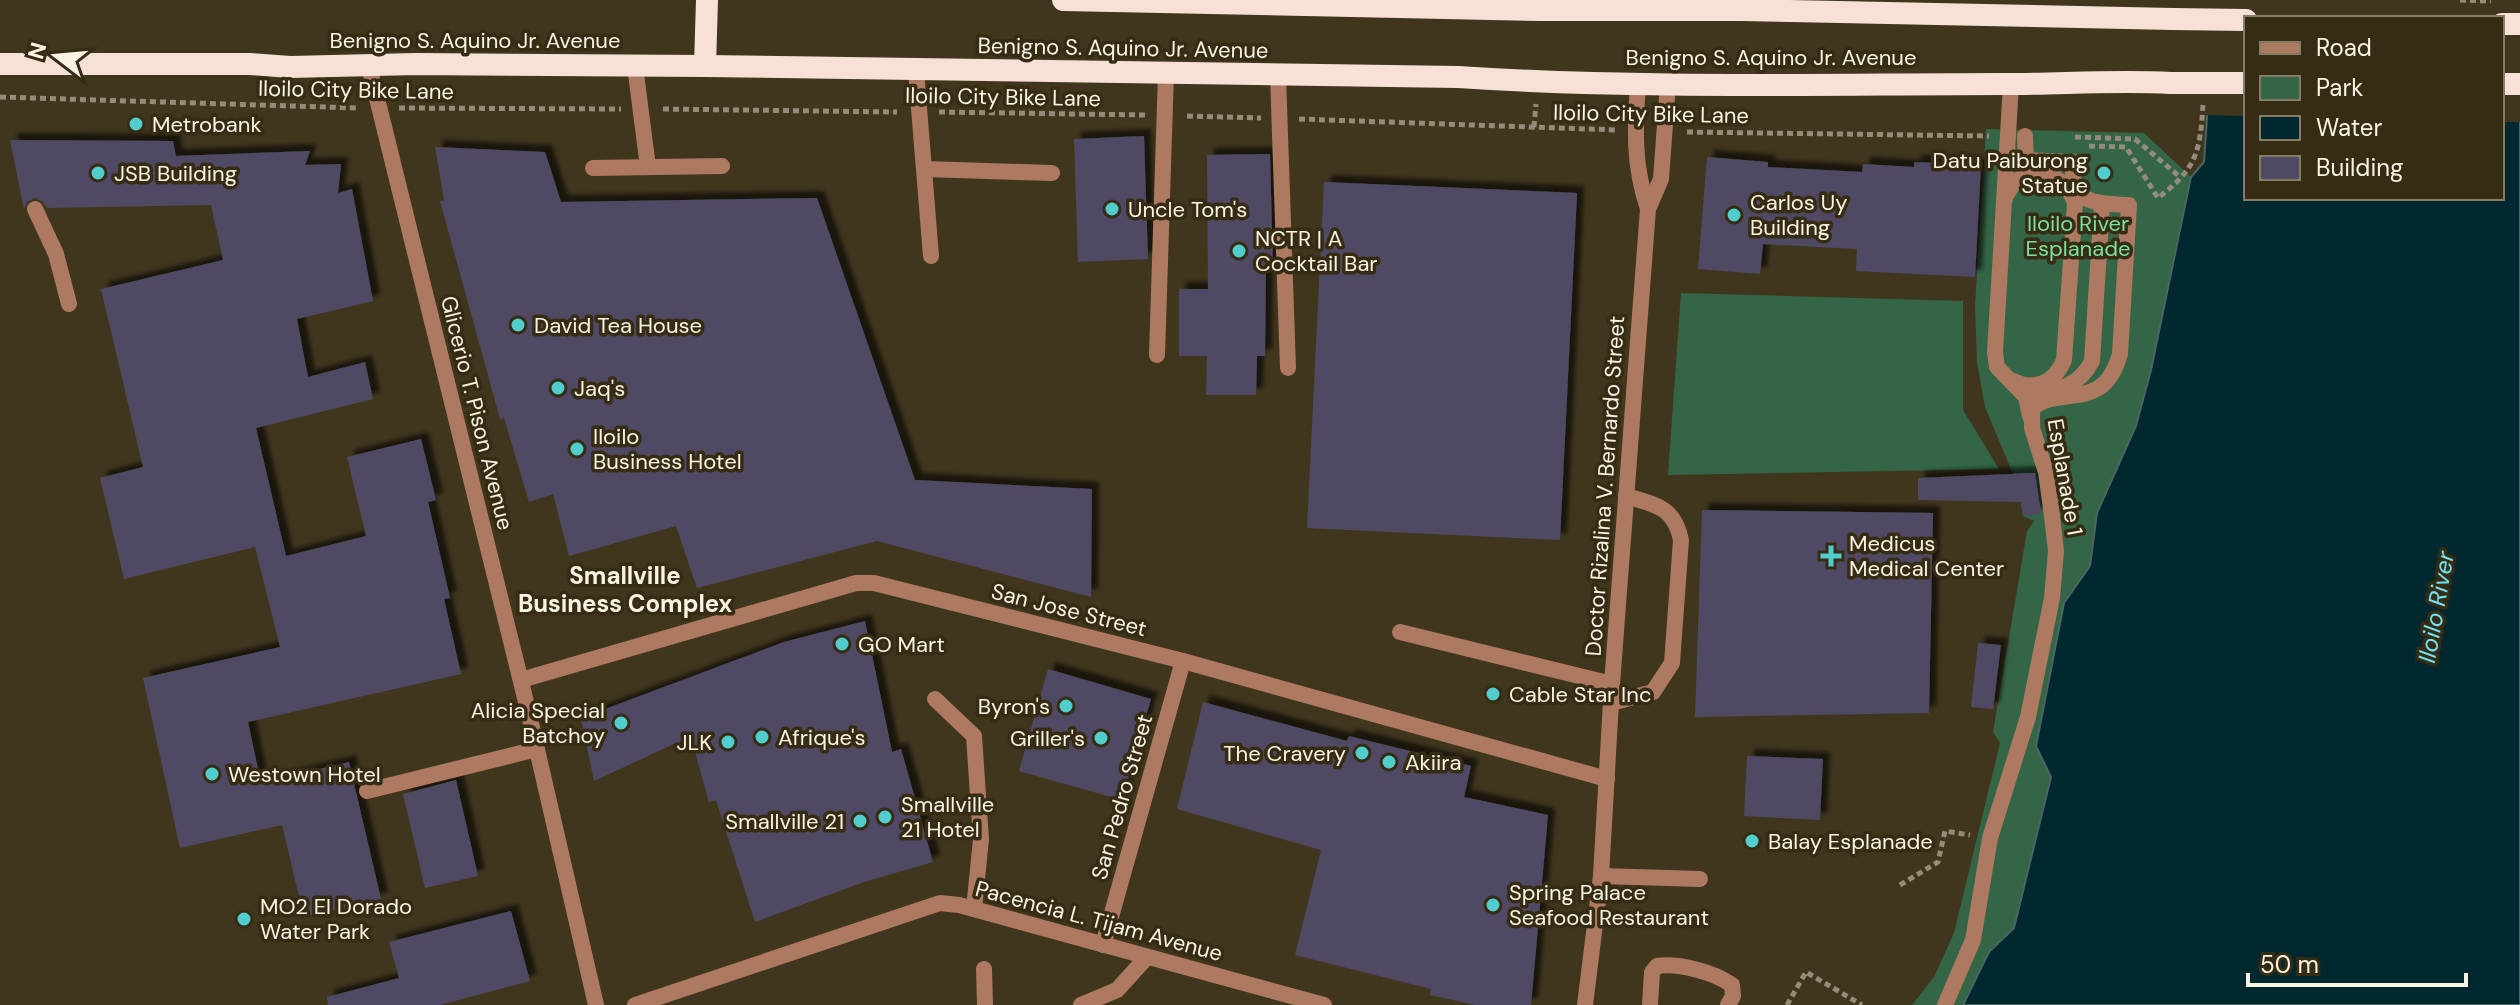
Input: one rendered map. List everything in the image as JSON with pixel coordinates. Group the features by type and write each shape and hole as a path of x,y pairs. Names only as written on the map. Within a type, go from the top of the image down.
{"highway":[{"path":"705,66 707,0"},
{"name":"Benigno S. Aquino Jr. Avenue","path":"1063,0 2244,20"},
{"name":"Benigno S. Aquino Jr. Avenue","path":"0,64 705,66 1458,77 1668,84 2244,83"}],"street":[{"name":"Glicerio T. Pison Avenue","path":"369,66 521,680 596,1005"},
{"path":"635,66 648,167"},
{"path":"916,71 931,256"},
{"path":"1157,355 1166,73"},
{"path":"1278,76 1288,368"},
{"name":"Doctor Rizalina V. Bernardo Street","path":"1638,83 1635,131 1639,181 1648,209"},
{"name":"Doctor Rizalina V. Bernardo Street","path":"1585,1005 1601,876 1612,684 1648,209 1661,179 1668,84"},
{"path":"2011,84 1995,352 1997,367 2026,397 2030,416"},
{"name":"Esplanade 1","path":"1945,1005 1973,940 1990,838 2038,676 2054,576 2056,551 2051,504 2046,472 2030,416 2032,408 2051,398 2077,397 2096,389 2112,373 2120,354 2129,205 2091,203 2080,194 2072,178 2073,162 2026,160 2025,136"},
{"path":"593,168 722,166"},
{"path":"924,169 1052,173"},
{"path":"2002,213 2005,196 2013,184 2036,173 2054,176 2064,183 2075,203 2064,360 2052,379 2042,384 2023,386 2005,376"},
{"path":"2020,389 2040,392 2066,387 2083,376 2092,361 2102,204"},
{"path":"35,209 56,254 69,304"},
{"path":"1611,703 1653,692 1672,663 1674,647 1681,540 1678,525 1670,513 1660,507 1626,496"},
{"name":"San Jose Street","path":"521,680 856,583 874,583 1183,661 1607,779"},
{"path":"1400,632 1612,684"},
{"name":"San Pedro Street","path":"1103,945 1183,661"},
{"path":"935,699 974,736 981,839 974,909"},
{"path":"367,791 537,749"},
{"path":"1601,876 1700,879"},
{"name":"Pacencia L. Tijam Avenue","path":"635,1005 940,903 974,909 1324,1005"},
{"path":"1081,1005 1117,990 1147,957"},
{"path":"1650,1005 1652,972 1657,966 1667,964 1722,978 1732,985 1733,996 1728,1005"},
{"path":"984,969 985,1005"}],"path":[{"name":"Iloilo City Bike Lane","path":"0,97 379,108 1165,115 1635,131"},
{"name":"Iloilo City Bike Lane","path":"1664,132 2006,136"},
{"path":"2072,137 2135,139 2180,177"},
{"path":"2083,146 2126,147 2158,198 2190,167 2200,147"},
{"path":"1900,885 1938,862 1945,831 1990,838"},
{"path":"1787,1005 1806,972 1862,1005"}],"green space":[{"name":"Iloilo River Esplanade","path":"1986,129 2144,133 2191,177 2186,199 2201,233 2009,1005 1912,1005 1934,977 1954,933 2000,743 1993,732 2027,531 2034,521 2023,516 2018,486 1985,407 1977,363 1975,306"},
{"path":"1681,293 1963,301 1963,410 1999,469 1668,475"}],"water":[{"name":"Iloilo River","path":"2215,0 2520,0 2520,1005 1963,1005 1989,952 2014,928 2051,777 2036,746 2064,603 2090,566 2097,513 2136,426 2151,370 2191,177 2204,162"}],"pier":[{"path":"2211,0 2520,0 2520,122 2504,122 2504,16 2244,16 2244,116 2203,115"}],"building":[{"path":"1144,136 1148,259 1078,262 1074,139"},
{"path":"10,140 173,141 176,156 310,151 305,165 341,164 338,193 352,189 373,301 297,319 308,377 365,362 373,399 256,428 286,556 366,536 347,457 421,439 436,500 428,502 450,598 444,599 461,674 248,722 261,783 349,762 381,899 304,917 282,825 180,848 143,678 280,647 255,547 124,579 100,478 143,467 101,289 223,260 211,205 47,208 35,198 27,202 24,209"},
{"path":"435,147 545,152 561,202 817,198 915,480 1092,489 1091,597 877,541 697,588 676,526 569,556 553,494 529,502 504,418 500,419 440,201 444,200"},
{"path":"1270,154 1273,266 1266,266 1265,356 1257,356 1256,395 1206,395 1207,356 1179,356 1179,289 1208,289 1207,155"},
{"path":"1707,157 1768,162 1768,167 1862,172 1863,164 1914,167 1914,162 1981,165 1975,277 1856,271 1857,249 1763,244 1760,274 1698,269"},
{"path":"1324,182 1577,193 1560,540 1307,528"},
{"path":"2035,473 2041,514 2023,516 2021,502 1918,500 1918,478"},
{"path":"1702,510 1933,513 1929,713 1695,717"},
{"path":"865,621 892,752 901,749 933,862 864,882 755,922 716,800 709,802 695,752 674,744 594,781 581,718 784,642"},
{"path":"1978,643 2001,645 1993,709 1971,707"},
{"path":"1048,669 1151,699 1122,800 1019,771"},
{"path":"1203,702 1347,741 1349,736 1471,766 1464,797 1548,815 1531,1005 1475,1005 1430,995 1431,989 1295,955 1321,850 1177,809"},
{"path":"1747,756 1823,759 1820,820 1744,816"},
{"path":"456,780 478,876 425,888 403,794"},
{"path":"511,911 530,981 440,1005 328,1005 327,997 399,978 389,942"}],"place":[{"name":"Metrobank","path":"136,124"},
{"name":"JSB Building","path":"98,173"},
{"name":"Datu Paiburong Statue","path":"2104,173"},
{"name":"Uncle Tom's","path":"1112,209"},
{"name":"Carlos Uy Building","path":"1734,215"},
{"name":"NCTR | A Cocktail Bar","path":"1239,251"},
{"name":"David Tea House","path":"518,325"},
{"name":"Jaq's","path":"558,388"},
{"name":"Iloilo Business Hotel","path":"577,449"},
{"name":"Medicus Medical Center","path":"1831,556"},
{"name":"GO Mart","path":"842,644"},
{"name":"Cable Star Inc","path":"1493,694"},
{"name":"Byron's","path":"1066,706"},
{"name":"Alicia Special Batchoy","path":"621,723"},
{"name":"Afrique's","path":"762,737"},
{"name":"Griller's","path":"1101,738"},
{"name":"JLK","path":"728,742"},
{"name":"The Cravery","path":"1362,753"},
{"name":"Akiira","path":"1389,762"},
{"name":"Westown Hotel","path":"212,774"},
{"name":"Smallville 21 Hotel","path":"885,817"},
{"name":"Smallville 21","path":"860,821"},
{"name":"Balay Esplanade","path":"1752,841"},
{"name":"Spring Palace Seafood Restaurant","path":"1493,905"},
{"name":"MO2 El Dorado Water Park","path":"244,919"}],"district":[{"name":"Smallville Business Complex","path":"625,589"}]}
